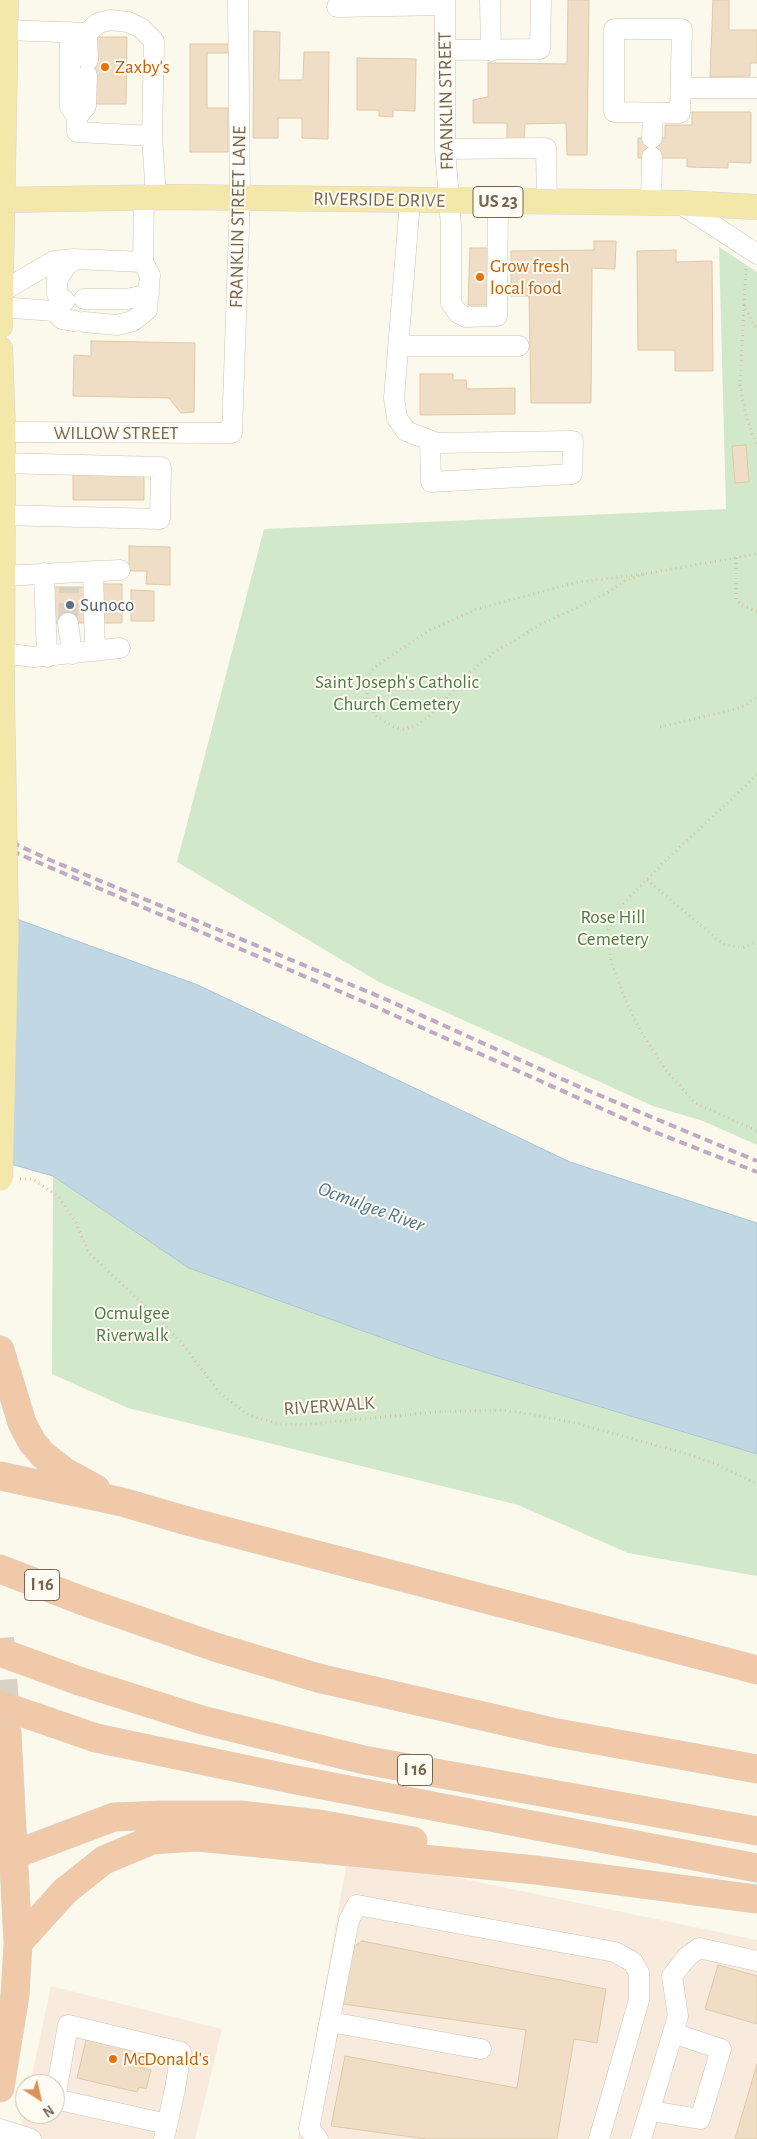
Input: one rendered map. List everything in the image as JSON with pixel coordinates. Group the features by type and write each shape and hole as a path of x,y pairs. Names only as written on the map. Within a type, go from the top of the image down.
{"highway":[{"path":"0,1350 22,1424 32,1442 43,1455 65,1472 122,1502"},
{"path":"0,1476 122,1502 387,1574 757,1670"},
{"name":"I 16","path":"0,1569 83,1602 215,1647 318,1678 552,1732 757,1769"},
{"name":"I 16","path":"0,1652 80,1681 202,1720 364,1760 757,1831"},
{"name":"I 16","path":"0,1705 96,1738 291,1779 757,1868"},
{"path":"0,2088 15,1995 18,1943 7,1858 7,1732"},
{"path":"7,1858 114,1817 240,1815 319,1824 430,1844 536,1870"},
{"path":"18,1943 65,1892 104,1860 152,1840 197,1837 536,1870 757,1899"}],"main road":[{"path":"0,326 2,66 6,0"},
{"name":"RIVERSIDE DRIVE","path":"2,200 150,197 679,203 757,207"},
{"path":"0,349 2,576 0,613 3,653 8,1179"}],"street":[{"name":"FRANKLIN STREET LANE","path":"232,434 240,198 238,0"},
{"path":"490,0 491,51"},
{"path":"445,50 540,49 541,0"},
{"path":"337,6 445,3"},
{"name":"FRANKLIN STREET","path":"445,3 445,149 450,226 451,302 458,313 466,317 496,316 498,202"},
{"path":"5,30 79,33 98,23 111,20 128,22 141,28 154,41 150,197 143,262 150,276 147,310 133,321 117,325 79,322 62,319 69,303"},
{"path":"614,29 682,29 681,88 680,113 614,112 614,29"},
{"path":"77,117 86,106 88,67 79,33"},
{"path":"79,33 70,107 77,117 77,132 152,136"},
{"path":"681,88 757,88"},
{"path":"651,203 653,113"},
{"path":"445,149 546,148 547,202"},
{"path":"410,201 394,398 397,418 406,431 430,441 437,444 573,441 572,474 431,482 430,441"},
{"path":"679,203 752,251"},
{"path":"1,286 54,261 75,259 143,262"},
{"path":"69,303 58,294 57,280 66,266 75,259"},
{"path":"1,286 69,303 127,299 149,294"},
{"path":"398,346 519,346"},
{"name":"WILLOW STREET","path":"1,432 232,434"},
{"path":"1,463 161,467 160,519 1,515"},
{"path":"2,576 44,574 68,580 93,571 120,570"},
{"path":"93,571 95,651"},
{"path":"44,574 47,656"},
{"path":"68,623 72,654"},
{"path":"3,653 34,657 120,648"},
{"path":"318,2139 309,2130 349,1920 357,1905 615,1952 633,1962 639,1973 639,2000 599,2139"},
{"path":"641,2139 651,2111 678,2016 672,1976 687,1957 699,1948 757,1962"},
{"path":"330,2022 481,2049"},
{"path":"68,2025 182,2052 166,2131 55,2099 68,2025"},
{"path":"651,2111 700,2119 721,2049 673,2033"},
{"path":"0,2129 31,2139"}],"path":[{"path":"752,251 744,305 740,384 746,416 757,446"},
{"path":"744,305 757,330"},
{"path":"644,574 625,581 607,593 542,624 492,653 467,675 431,715 416,726 402,729 394,727 376,716 370,705 367,696 370,673 394,652 430,630 477,609 578,582 644,574 757,554"},
{"path":"736,558 736,599 741,605 757,611"},
{"path":"660,727 740,708 757,697"},
{"path":"757,775 624,904 608,931 611,962 624,997 640,1030 665,1069 695,1104 757,1131"},
{"path":"647,880 723,944 742,948 757,942"},
{"name":"RIVERWALK","path":"8,1179 33,1179 59,1197 75,1221 89,1253 166,1327 220,1394 248,1415 279,1424 300,1425 435,1412 502,1410 575,1423 688,1454 716,1464 757,1484"}],"shaded area":[{"path":"348,1855 757,1940 757,2139 298,2139"},
{"path":"51,1986 222,2029 195,2139 19,2139 22,2124 65,2124 65,2074 32,2074"}],"green space":[{"path":"719,247 757,272 757,1145 703,1121 653,1106 379,982 177,862 264,529 726,509"},
{"name":"Ocmulgee Riverwalk","path":"53,1176 189,1268 438,1358 757,1454 757,1576 628,1553 518,1505 128,1408 52,1374"}],"water":[{"name":"Ocmulgee River","path":"0,913 198,985 570,1162 757,1223 757,1454 438,1358 189,1268 53,1176 0,1161"}],"building":[{"path":"568,0 589,0 587,155 567,155 566,123 525,124 524,141 507,141 507,123 473,123 473,100 488,97 488,63 567,64"},
{"path":"713,0 729,0 729,30 757,30 757,63 750,63 750,76 710,77"},
{"path":"254,31 280,32 279,80 303,80 304,52 329,52 328,139 302,138 302,118 278,118 278,138 253,138"},
{"name":"Zaxby's","path":"97,37 127,37 126,104 96,104 83,60"},
{"path":"190,44 228,44 228,53 207,53 207,108 228,108 228,152 190,152"},
{"path":"357,58 416,59 415,111 393,110 393,117 379,116 379,110 357,110"},
{"path":"692,112 751,112 751,163 728,162 728,168 687,167 687,158 638,158 638,138 665,138 665,125 692,125"},
{"path":"594,241 616,241 615,269 592,268 591,403 531,403 529,296 511,296 511,251 594,250"},
{"name":"Grow fresh local food","path":"470,248 491,248 490,305 468,305"},
{"path":"676,250 676,262 712,261 713,371 675,371 675,350 638,350 637,251"},
{"path":"91,341 195,343 194,412 181,413 169,398 73,396 74,355 91,356"},
{"path":"420,374 453,374 453,380 466,380 467,389 515,388 515,414 420,415"},
{"path":"746,445 749,482 735,483 732,446"},
{"path":"73,474 144,474 144,500 73,500"},
{"path":"129,546 170,547 170,585 146,584 147,571 129,571"},
{"path":"99,584 122,584 122,623 99,623"},
{"name":"Sunoco","path":"52,587 87,587 87,623 52,623"},
{"path":"131,590 154,591 154,621 131,621"},
{"path":"362,1941 606,1989 597,2043 574,2039 557,2139 427,2139 331,2126 345,2056 517,2088 526,2030 343,2004 353,1947"},
{"path":"718,1965 757,1976 757,2024 705,2009"},
{"name":"McDonald's","path":"87,2036 146,2051 142,2068 151,2070 146,2089 139,2087 137,2092 77,2078"},
{"path":"757,2064 757,2139 735,2139"}],"tunnel":[{"path":"68,623 69,587"},
{"path":"0,1638 7,1730"}],"railway":[{"path":"0,837 50,860 383,998 582,1088 757,1161"},
{"path":"0,846 376,1007 647,1129 757,1172"}],"place":[{"name":"Zaxby's","path":"105,67"},
{"name":"Grow fresh local food","path":"480,277"},
{"name":"Sunoco","path":"70,605"},
{"name":"McDonald's","path":"113,2059"}],"park label":[{"name":"Saint Joseph's Catholic Church Cemetery","path":"397,693"},
{"name":"Rose Hill Cemetery","path":"613,928"}]}
